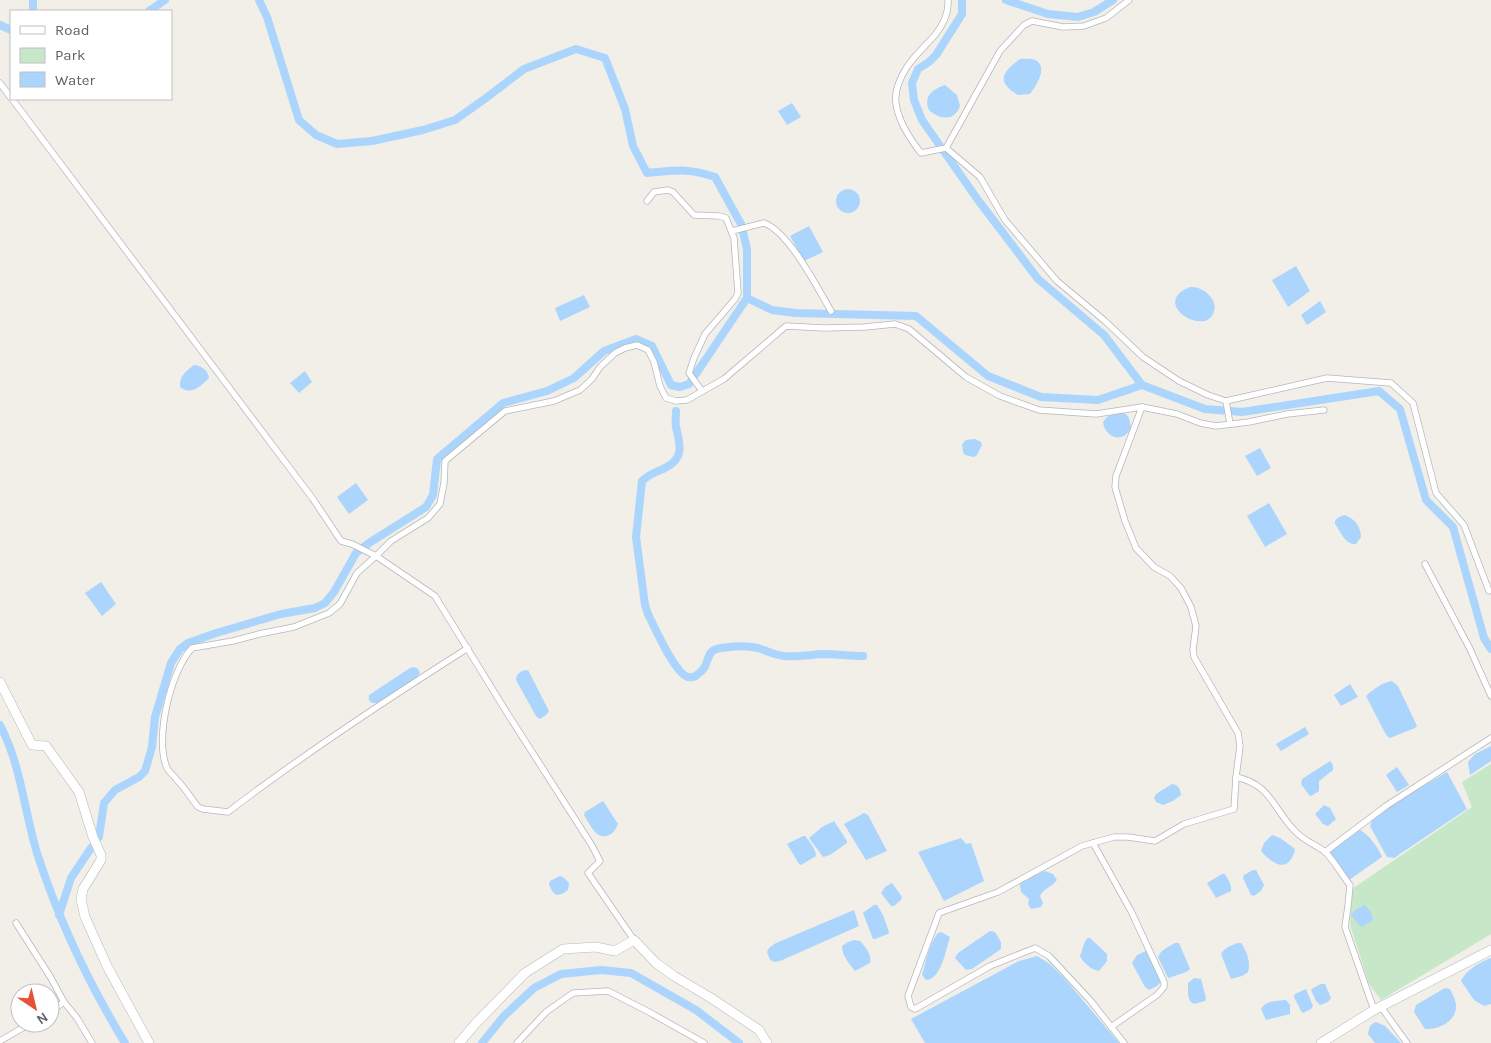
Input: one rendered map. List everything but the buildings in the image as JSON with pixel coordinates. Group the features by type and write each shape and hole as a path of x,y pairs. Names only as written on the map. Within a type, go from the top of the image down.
{"street":[{"path":"948,0 949,6 939,30 908,65 898,86 895,101 910,139 921,154 946,148 1000,51 1024,25 1032,22 1063,27 1084,26 1106,18 1129,0"},
{"path":"0,84 10,98"},
{"path":"12,100 313,499 341,541 374,554 435,596 591,844 600,861 588,874 634,940 656,964 759,1030 767,1043"},
{"path":"946,148 980,177 1005,220 1057,280 1105,321 1143,358 1179,381 1208,395 1226,401 1327,378 1391,383 1412,403 1436,493 1464,525 1489,591"},
{"path":"647,201 654,192 668,190 673,192 694,215 726,218 732,231 736,254 738,293 705,334 696,353 690,373 702,392"},
{"path":"732,231 764,223 774,227 805,267 832,311"},
{"path":"468,648 385,701 272,778 228,812 203,810 198,807 168,769 164,756 163,725 166,706 181,662 192,648 294,627 329,613 340,604 356,574 374,554 428,518 440,504 444,483 445,461 505,411 554,401 580,390 592,380 600,367 615,353 625,348 637,345 648,350 666,398 676,401 687,400 724,379 786,326 824,328 894,324 909,329 966,377 1000,396 1039,410 1096,414 1142,407 1177,414 1200,423 1216,426 1324,410"},
{"path":"1226,401 1230,424"},
{"path":"1124,1043 1050,956 1035,948 990,966 915,1009 911,1007 908,996 939,913 998,892 1082,846 1114,837 1154,841 1184,824 1234,809 1240,746 1238,733 1194,657 1196,626 1191,607 1181,588 1170,576 1154,567 1136,548 1125,521 1115,487 1116,476 1142,407"},
{"path":"1425,564 1473,656 1491,696"},
{"path":"0,682 32,745 46,746 79,792 101,856 101,860 82,889 81,898 85,917 107,966 149,1043"},
{"path":"1325,852 1386,806 1491,738"},
{"path":"1236,777 1261,788 1294,830 1308,843 1325,852 1350,886 1344,927 1377,1009 1407,1043"},
{"path":"1092,843 1131,911 1164,982 1164,987 1157,995 1111,1027"},
{"path":"16,923 64,1002 77,1018 92,1043"},
{"path":"460,1043 477,1022 524,973 563,949 596,946 615,951 634,940"},
{"path":"1322,1043 1377,1009 1491,950"},
{"path":"517,1043 546,1012 573,993 608,991 704,1043"},
{"path":"60,1005 64,1002"},
{"path":"0,1041 14,1033"}],"green space":[{"path":"1491,764 1491,934 1381,1000 1369,984 1350,925 1352,889 1472,807 1462,782"}],"water":[{"path":"1020,59 1035,60 1040,64 1040,78 1030,94 1018,95 1004,81 1006,72"},
{"path":"945,85 957,95 960,106 953,116 946,118 938,116 929,110 927,105 930,94"},
{"path":"792,103 801,117 787,125 778,111"},
{"path":"848,189 857,192 860,201 857,210 848,213 839,210 836,201 839,192"},
{"path":"809,226 823,252 804,261 790,236"},
{"path":"1296,266 1310,291 1288,307 1272,280"},
{"path":"1190,287 1205,291 1212,299 1215,309 1208,320 1191,319 1183,315 1177,308 1175,301 1179,294"},
{"path":"584,295 590,307 560,321 555,308"},
{"path":"1320,301 1326,312 1307,325 1301,315"},
{"path":"194,365 204,369 209,378 196,389 184,390 180,387 182,377"},
{"path":"305,371 312,382 299,393 290,383"},
{"path":"1116,412 1124,413 1130,421 1131,428 1124,436 1115,437 1104,428 1103,422 1107,417"},
{"path":"975,439 981,442 982,445 977,455 974,457 965,455 962,444 966,440"},
{"path":"1260,448 1271,468 1257,476 1245,456"},
{"path":"356,483 368,500 349,514 337,497"},
{"path":"1269,503 1287,534 1265,547 1247,516"},
{"path":"1345,515 1359,527 1361,537 1356,544 1346,540 1335,524 1337,519"},
{"path":"101,582 116,604 102,616 85,593"},
{"path":"414,667 420,673 416,678 378,703 369,701 369,695"},
{"path":"528,670 549,711 540,719 536,716 516,680 520,672"},
{"path":"1392,681 1398,686 1417,726 1390,738 1384,731 1366,696 1371,691"},
{"path":"1350,684 1358,697 1341,706 1334,695"},
{"path":"1305,727 1309,734 1281,751 1276,744"},
{"path":"1491,746 1491,761 1470,775 1468,762 1475,754"},
{"path":"1330,761 1333,765 1333,770 1319,781 1319,791 1311,796 1309,795 1301,784 1302,779"},
{"path":"1397,767 1409,785 1397,792 1386,775"},
{"path":"1447,772 1467,809 1394,858 1387,857 1370,826 1372,820 1396,802"},
{"path":"1172,784 1178,787 1181,795 1163,805 1156,802 1154,798 1156,794"},
{"path":"603,801 618,824 614,832 606,836 602,836 594,831 584,815 585,812"},
{"path":"1324,805 1330,808 1336,819 1328,826 1323,824 1315,814"},
{"path":"864,813 868,815 887,851 866,860 844,824"},
{"path":"834,821 847,843 830,855 823,857 809,838 822,827"},
{"path":"1360,830 1373,842 1382,857 1349,880 1330,853"},
{"path":"1272,835 1280,838 1295,849 1289,862 1280,865 1261,851 1264,843"},
{"path":"803,836 812,845 816,856 801,865 787,844"},
{"path":"961,838 966,844 971,843 984,881 944,901 918,852"},
{"path":"1256,870 1264,885 1261,891 1254,896 1251,895 1243,878 1244,875"},
{"path":"1045,871 1053,874 1057,880 1040,896 1043,903 1041,907 1031,909 1028,904 1029,899 1021,892 1020,885 1025,880"},
{"path":"1225,874 1231,891 1216,898 1207,883"},
{"path":"560,876 569,883 568,890 559,895 552,891 549,884 550,881"},
{"path":"892,883 902,897 894,906 891,906 881,893 885,887"},
{"path":"877,905 883,915 889,932 873,939 863,913"},
{"path":"1364,905 1368,908 1373,920 1362,927 1351,915 1355,910"},
{"path":"854,910 859,926 780,961 774,962 770,960 767,952 776,943"},
{"path":"990,931 995,932 1001,942 1001,949 972,969 966,970 955,958 958,953"},
{"path":"941,932 950,937 945,956 936,975 926,980 922,975 928,953 935,937"},
{"path":"1088,938 1107,954 1107,961 1099,971 1088,966 1080,956 1085,941"},
{"path":"854,940 860,941 864,946 870,960 870,963 855,971 842,950 842,946"},
{"path":"1175,943 1179,943 1190,969 1169,978 1158,957 1163,950"},
{"path":"1241,943 1247,953 1249,968 1248,972 1242,976 1231,979 1221,954 1226,948"},
{"path":"1146,951 1161,982 1149,990 1145,987 1132,963 1137,955"},
{"path":"1037,956 1050,964 1065,979 1119,1043 925,1043 911,1019 1019,961"},
{"path":"1491,958 1491,1004 1484,1006 1474,1000 1461,981 1474,967"},
{"path":"1194,978 1201,979 1206,998 1205,1001 1194,1004 1190,1001 1188,995 1188,983"},
{"path":"1321,984 1325,984 1331,998 1328,1002 1320,1005 1311,990"},
{"path":"1445,988 1450,989 1455,1000 1456,1010 1454,1015 1441,1026 1425,1029 1414,1012 1416,1005"},
{"path":"1306,989 1313,1006 1303,1013 1294,997 1295,994"},
{"path":"1286,1000 1290,1005 1290,1014 1266,1020 1261,1009 1263,1006 1272,1001"},
{"path":"1376,1022 1385,1026 1401,1043 1375,1043 1368,1034 1370,1026"}],"waterway":[{"path":"33,0 33,10"},
{"path":"150,10 165,0"},
{"path":"99,837 104,803 115,790 139,777 145,771 152,747 155,717 171,663 180,649 188,643 216,633 281,614 315,608 325,603 334,592 356,553 426,507 433,495 437,459 503,403 547,391 574,378 604,351 636,339 652,346 671,385 680,387 689,384 747,298 747,249 741,224 715,177 681,170 647,173 633,146 625,109 605,58 576,49 524,69 455,120 423,130 372,141 337,144 316,135 299,120 267,17 259,0"},
{"path":"962,0 962,14 936,55 918,69 912,83 914,100 922,120 978,200 1038,279 1104,335 1142,385 1205,409 1242,412 1379,391 1400,409 1426,500 1453,527 1484,638 1491,649"},
{"path":"1006,0 1048,14 1078,17 1094,12 1113,0"},
{"path":"0,25 10,30"},
{"path":"747,298 772,310 795,313 916,316 988,376 1041,397 1098,400 1142,385"},
{"path":"676,411 680,450 676,460 642,481 636,537 645,605 660,638 677,668 688,677 693,677 702,670 715,649 735,646 758,648 784,656 822,654 863,656"},
{"path":"0,725 18,772 37,853 45,877 75,950 99,998 125,1043"},
{"path":"59,915 71,878 91,848"},
{"path":"482,1043 504,1016 534,988 561,974 601,970 631,973 696,1010 739,1043"}]}
